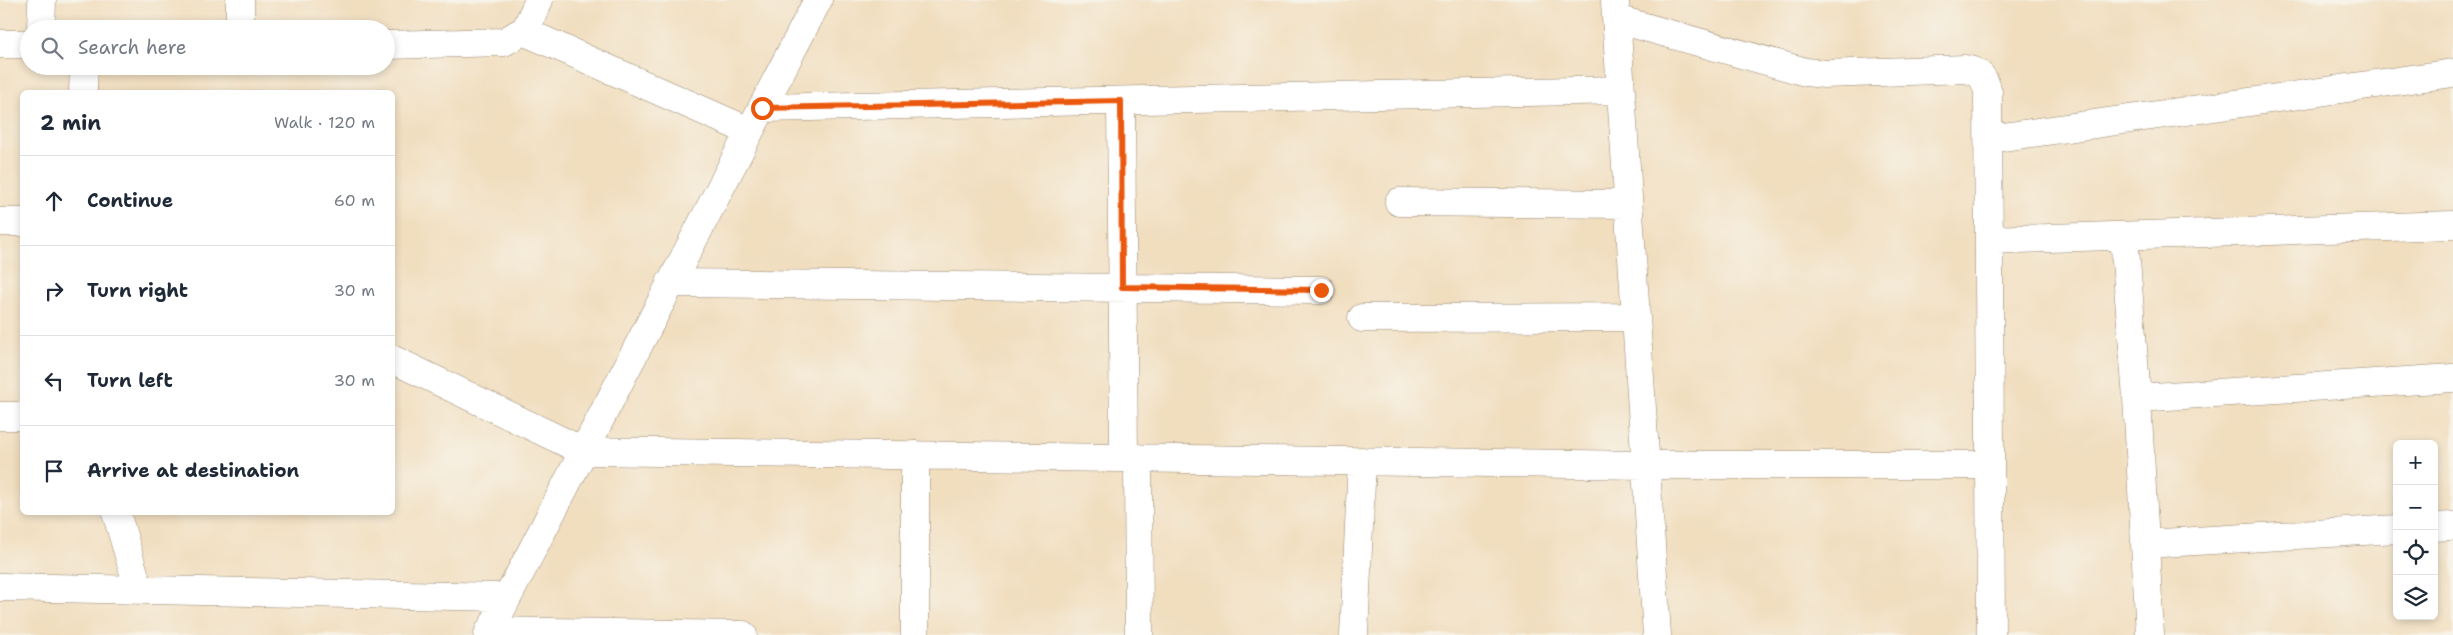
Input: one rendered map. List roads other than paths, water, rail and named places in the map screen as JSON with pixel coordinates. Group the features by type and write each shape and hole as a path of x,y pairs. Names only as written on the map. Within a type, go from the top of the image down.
{"street":[{"path":"41,20 42,0"},
{"path":"240,0 240,20"},
{"path":"395,45 504,42 523,31 532,18 539,0"},
{"path":"743,635 488,633 818,0"},
{"path":"1657,635 1616,10 1806,72 1825,74 1965,69 1978,71 1984,79 1988,92 1989,139 1991,635"},
{"path":"523,31 756,120 1121,101 1621,90"},
{"path":"0,44 20,44"},
{"path":"1989,139 2453,73"},
{"path":"84,75 84,90"},
{"path":"1121,101 1122,287 1139,635"},
{"path":"1399,202 1628,204"},
{"path":"0,222 20,222"},
{"path":"1989,240 2453,225"},
{"path":"2124,236 2137,398 2150,635"},
{"path":"670,284 1321,290"},
{"path":"1362,318 1636,317"},
{"path":"395,360 583,451 1646,465 1990,465"},
{"path":"2137,398 2453,378"},
{"path":"0,416 20,416"},
{"path":"915,455 915,635"},
{"path":"1354,635 1362,461"},
{"path":"117,515 139,590"},
{"path":"2438,527 2453,526"},
{"path":"2145,544 2393,529"},
{"path":"0,587 506,597"}]}
